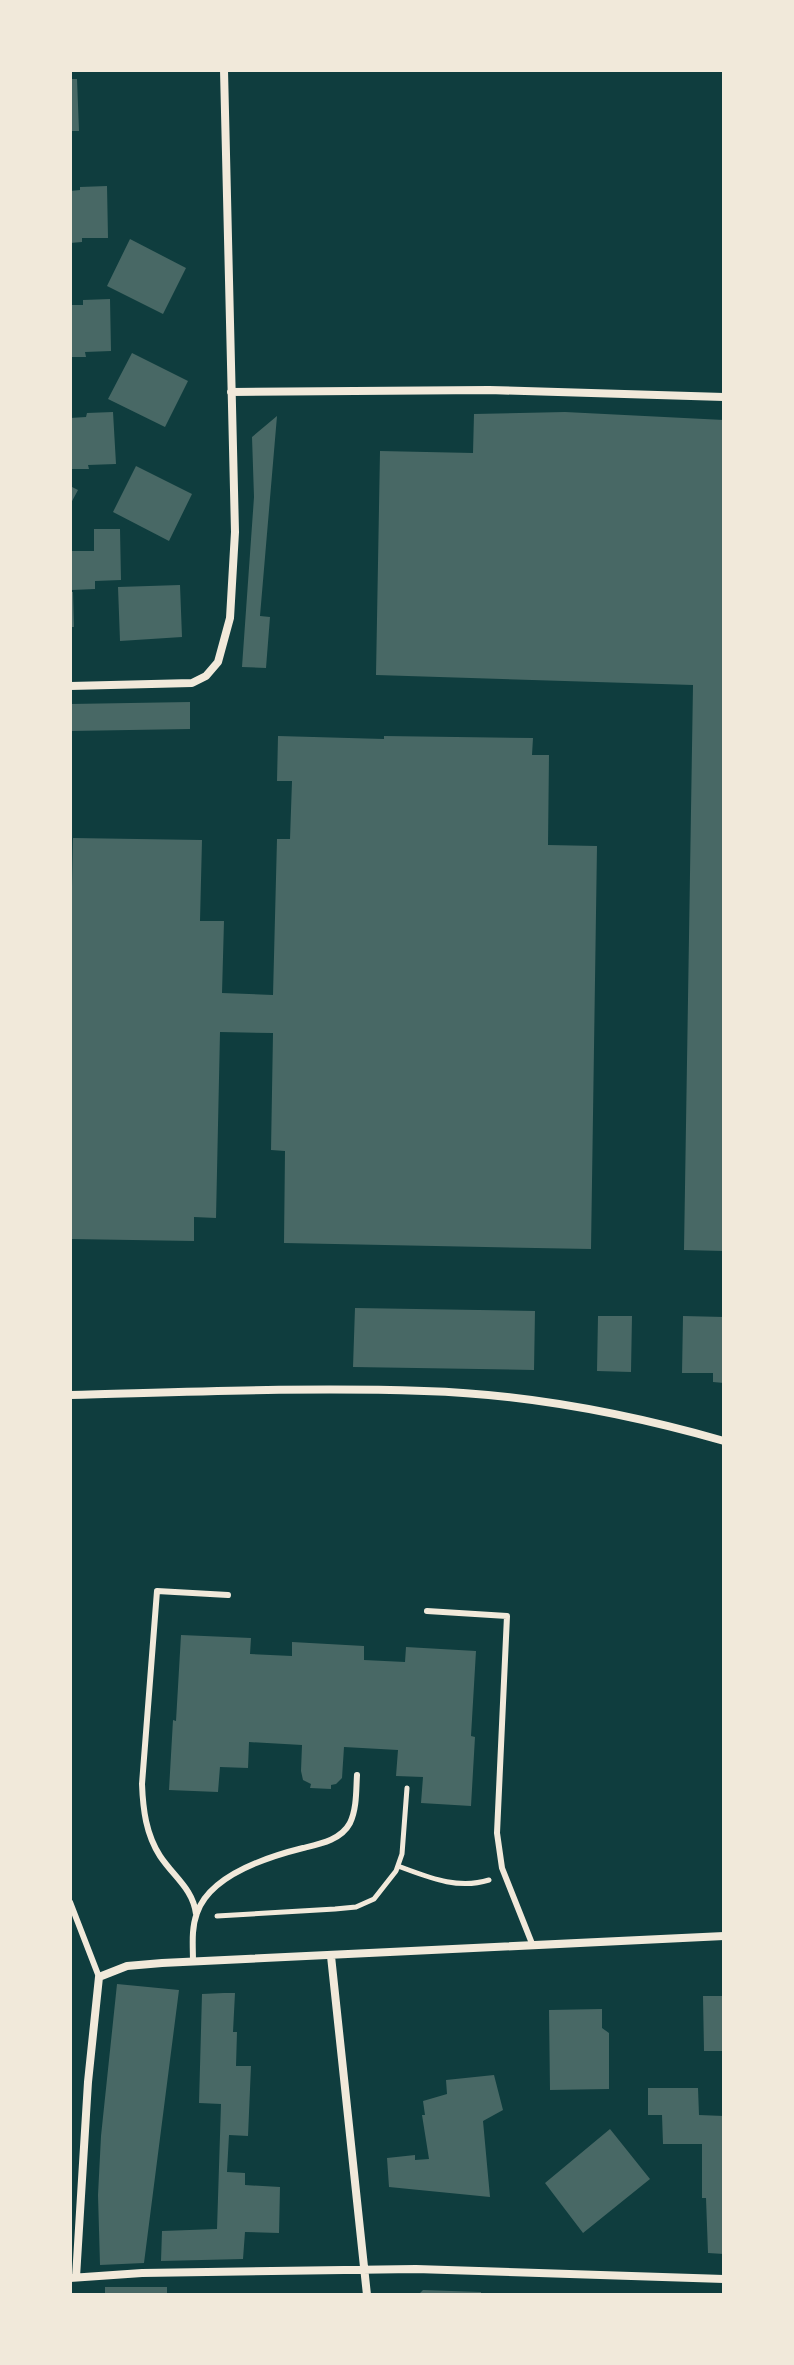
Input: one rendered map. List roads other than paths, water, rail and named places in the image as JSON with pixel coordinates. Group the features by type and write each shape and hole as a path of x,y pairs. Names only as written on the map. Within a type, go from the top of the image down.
{"street":[{"path":"70,686 192,683 206,676 218,662 230,618 235,532 224,70"},
{"path":"231,392 489,390 724,397"},
{"path":"70,1395 426,1391 514,1398 607,1411 724,1441"},
{"path":"724,1936 127,1966 99,1977 73,2277 365,2270 724,2279"},
{"path":"331,1956 367,2295"}],"lane":[{"path":"196,1916 195,1901 190,1892 169,1868 151,1840 143,1805 157,1591 228,1595"},
{"path":"427,1611 507,1616 497,1833 504,1874 533,1946"},
{"path":"193,1962 193,1933 202,1902 236,1873 266,1858 324,1843 341,1834 350,1823 355,1805 357,1775"},
{"path":"70,1902 99,1977"}]}
